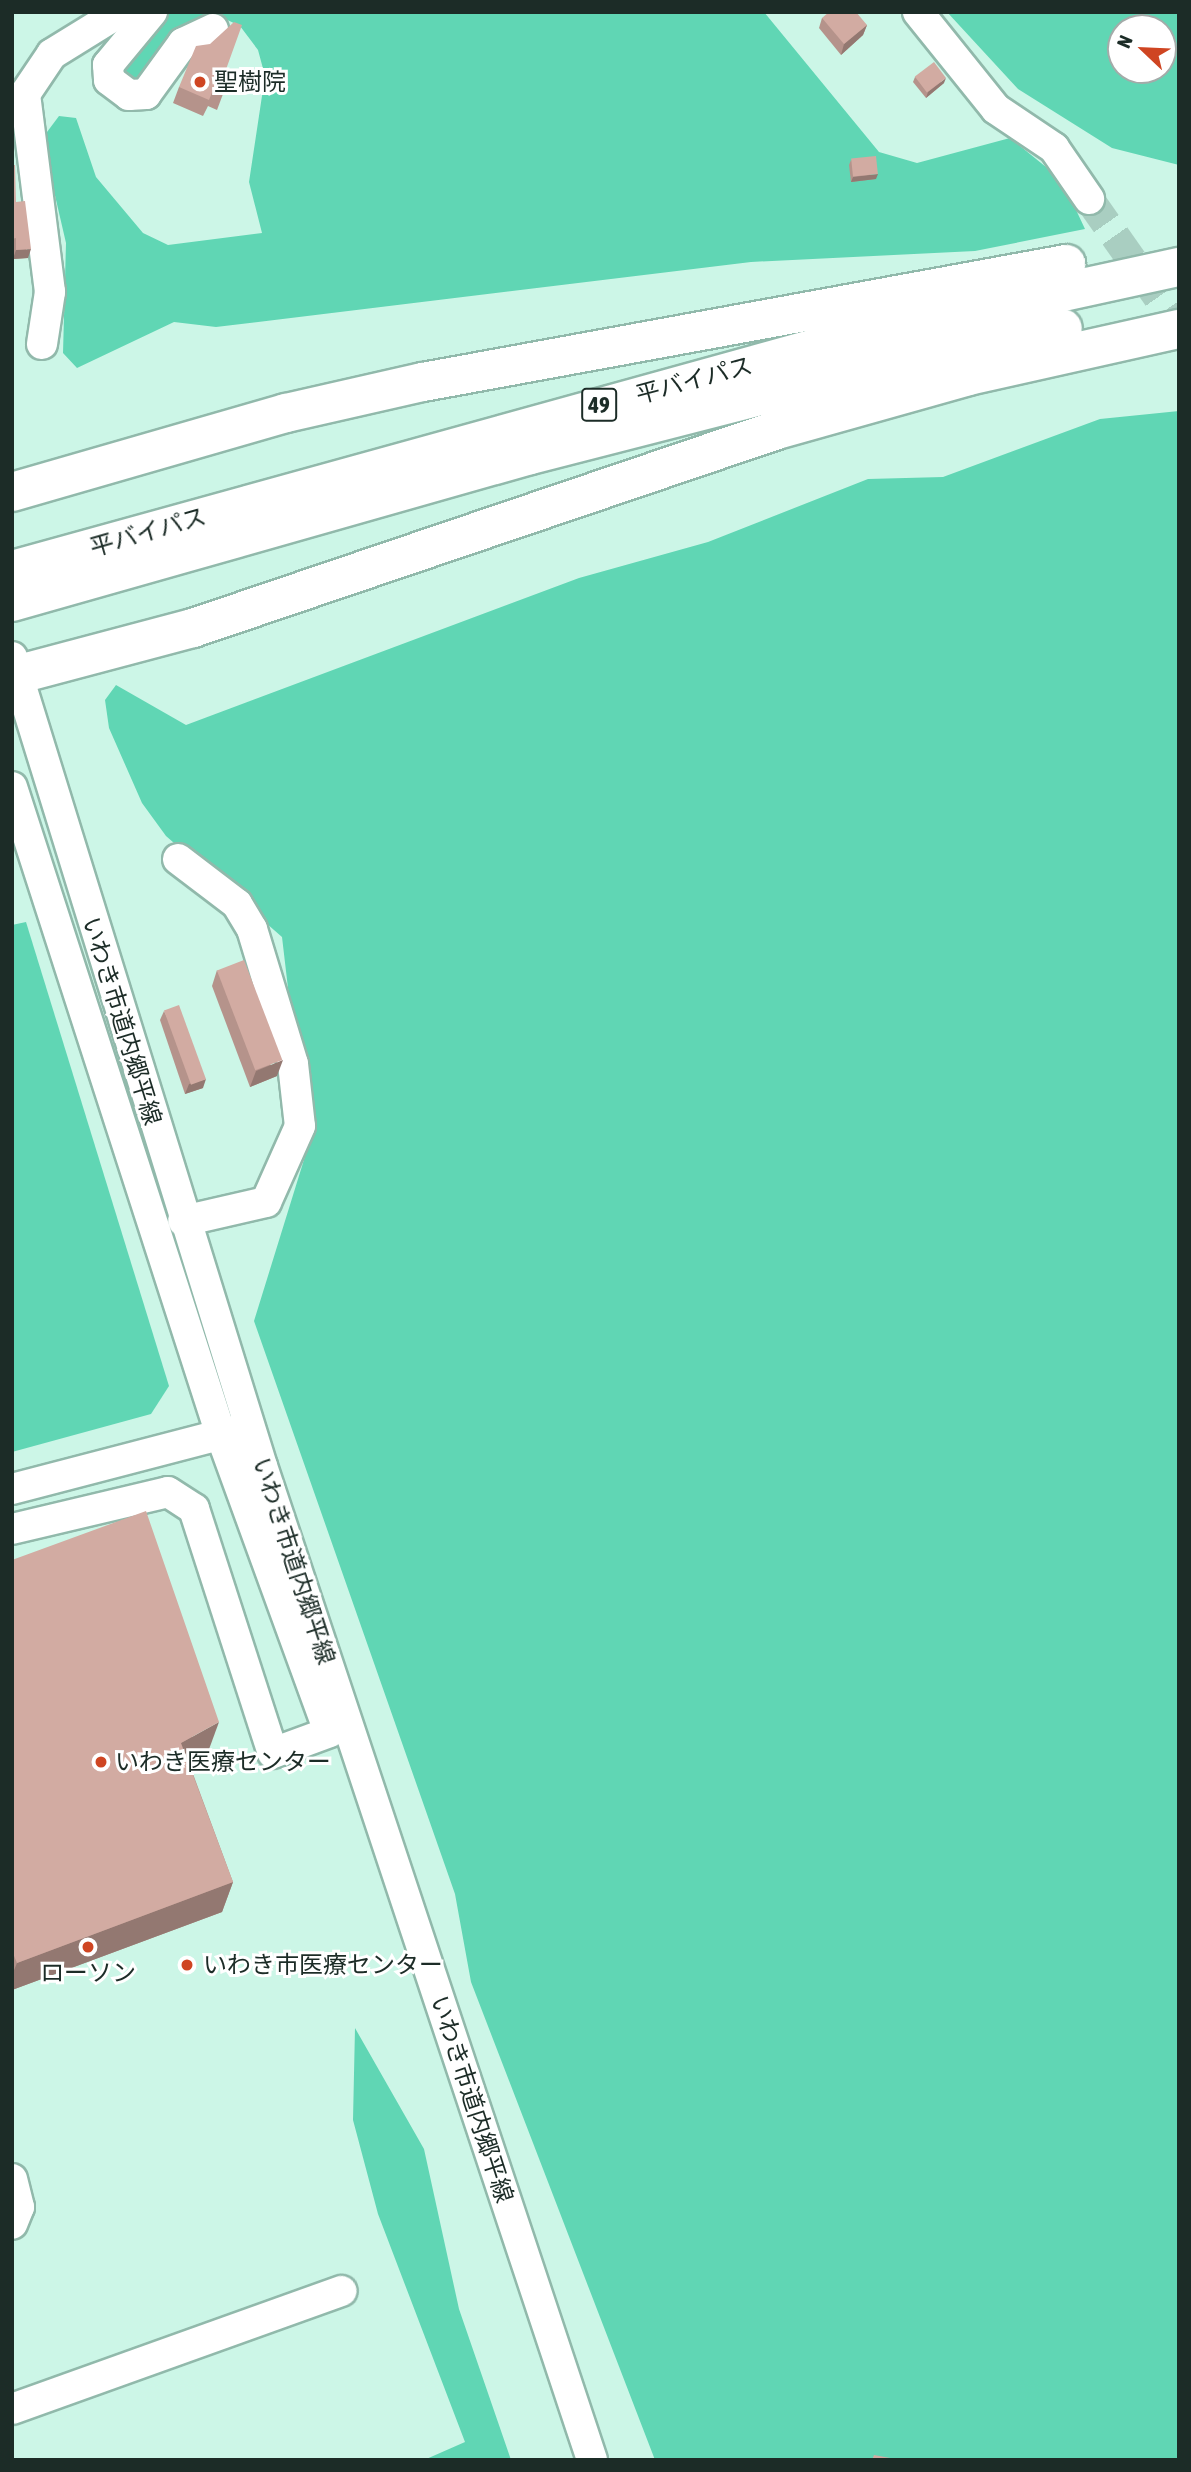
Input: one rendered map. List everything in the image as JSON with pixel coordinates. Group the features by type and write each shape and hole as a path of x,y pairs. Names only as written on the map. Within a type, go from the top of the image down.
{"highway":[{"path":"12,492 286,414 423,382 1179,246"},
{"name":"平バイパス","path":"21,583 848,339 1179,267"},
{"name":"平バイパス","path":"21,583 430,482 848,373 1179,309"},
{"path":"14,669 193,628 780,429 968,376 1179,329"}],"street":[{"path":"42,344 50,292 18,110 24,94 52,54 120,12"},
{"path":"152,12 107,65 109,80 129,96 146,94 183,43 213,29"},
{"path":"918,12 996,109 1054,148 1089,199"},
{"name":"いわき市道内郷平線","path":"14,669 183,1221 592,2460"},
{"name":"いわき市道内郷平線","path":"12,787 221,1435 330,1732 571,2460"},
{"path":"178,859 237,904 252,929 293,1064 300,1126 266,1202 183,1221"},
{"path":"12,1489 250,1426"},
{"path":"12,1529 168,1492 194,1509 273,1753 330,1732"},
{"path":"12,2179 19,2207 12,2224"},
{"path":"12,2409 342,2291"}],"green space":[{"path":"158,12 764,12 879,152 917,163 1010,138 1062,180 1085,229 975,251 751,262 216,327 174,322 77,368 63,353 66,243 44,148 44,136 59,116 76,118 96,177 143,233 168,245 262,233 249,182 265,76 258,50 240,26 217,15 193,20 131,84 116,71"},
{"path":"947,12 1179,12 1179,165 1112,148 1018,89"},
{"path":"1179,411 1179,2460 655,2460 471,1982 455,1894 254,1321 307,1150 282,937 166,836 142,803 109,728 105,700 116,685 186,725 579,578 708,542 868,479 943,477 1100,419"},
{"path":"26,922 169,1386 151,1414 12,1452 12,925"},
{"path":"355,2028 424,2149 459,2309 511,2460 424,2460 465,2442 378,2214 353,2120"}],"building":[{"path":"829,12 856,12 867,25 844,44 822,18"},
{"name":"聖樹院","path":"234,22 242,25 224,75 229,78 222,94 213,90 209,100 179,87 196,46 210,44"},
{"path":"934,62 946,78 927,92 915,76"},
{"path":"876,156 878,174 853,177 851,159"},
{"path":"12,165 15,165 16,202 25,201 31,249 16,250 16,238 12,239"},
{"path":"244,960 282,1060 255,1070 217,970"},
{"path":"179,1005 206,1079 191,1085 164,1010"},
{"name":"いわき医療センター","path":"146,1511 219,1722 181,1743 233,1882 17,1963 12,1951 12,1560"},
{"path":"874,2455 901,2460 872,2460"}],"tunnel":[{"path":"1089,199 1179,327"}],"place":[{"name":"聖樹院","path":"200,82"},
{"name":"いわき医療センター","path":"101,1762"},
{"name":"ローソン","path":"88,1947"},
{"name":"いわき市医療センター","path":"187,1965"}]}
